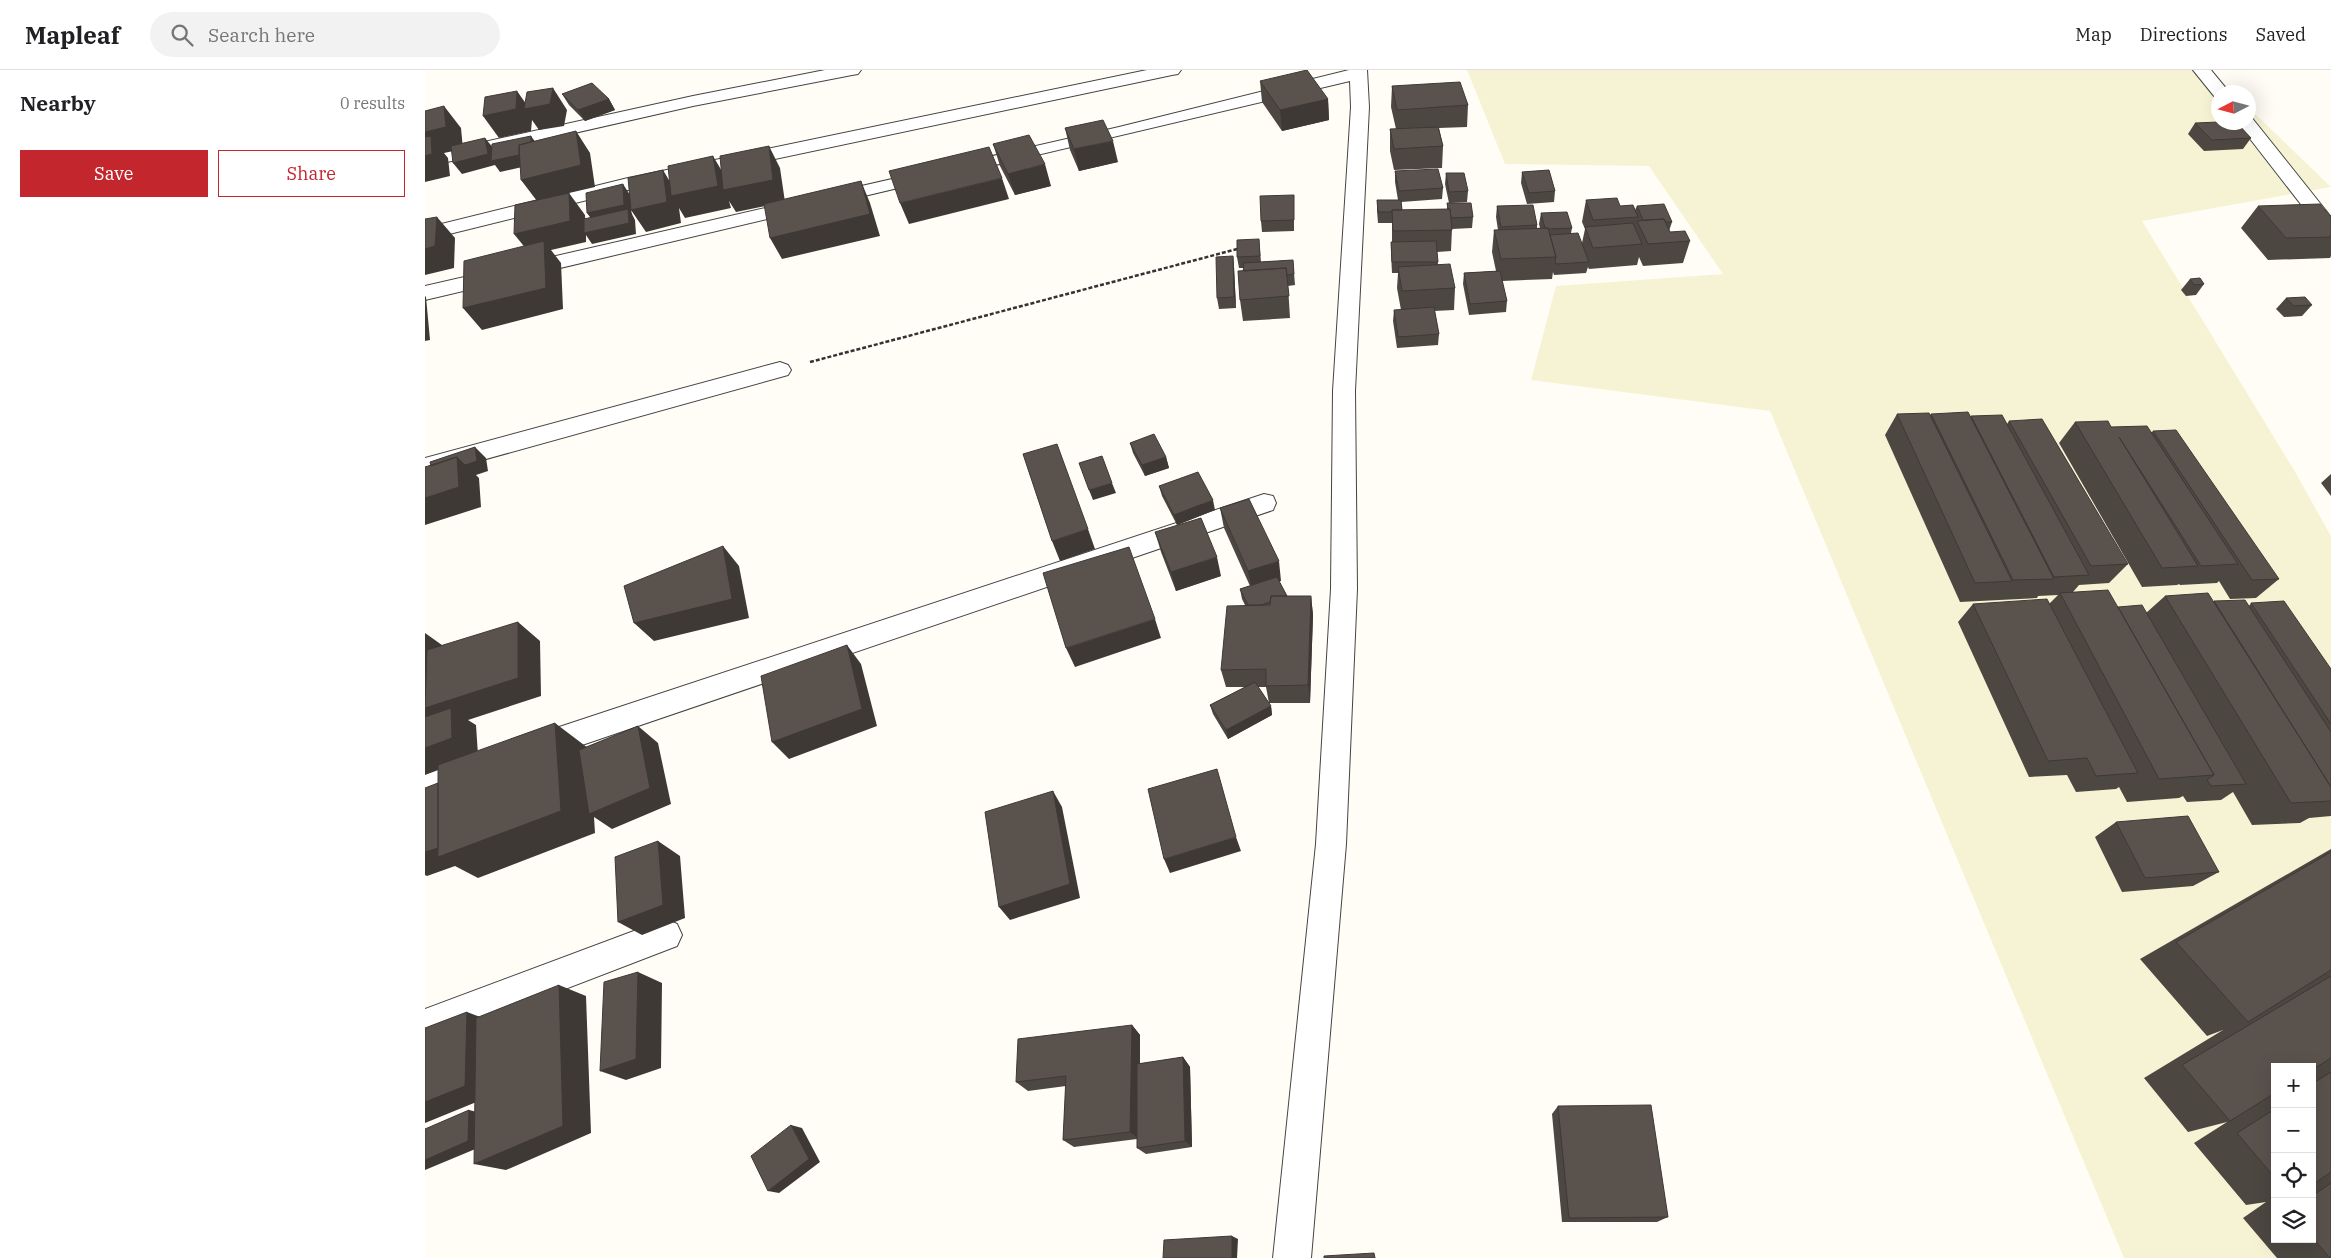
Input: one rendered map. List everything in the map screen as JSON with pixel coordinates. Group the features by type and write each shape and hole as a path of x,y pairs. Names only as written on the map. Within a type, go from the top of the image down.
{"street":[{"path":"425,161 693,101 852,70"},
{"path":"425,234 628,184 1172,70"},
{"path":"2202,70 2215,85"},
{"path":"425,293 1062,145 1358,72 1360,107 1344,391 1344,589 1331,834 1292,1258"},
{"path":"2251,130 2331,230"},
{"path":"425,467 780,370"},
{"path":"425,785 1264,503"},
{"path":"425,1026 666,934"}],"path":[{"path":"780,370 1244,247"}],"shaded area":[{"path":"1467,70 2209,70 2225,85 2211,85 2211,130 2256,130 2256,115 2331,187 2142,221 2294,470 2331,536 2331,1258 2124,1258 1770,411 1531,380 1556,286 1723,274 1649,166 1505,164"}],"building":[{"path":"1307,70 1328,99 1280,110 1260,81"},
{"path":"1460,82 1468,105 1397,110 1392,86"},
{"path":"592,83 609,99 578,110 562,94"},
{"path":"553,88 550,104 524,109 527,92"},
{"path":"517,91 516,109 483,116 485,97"},
{"path":"444,106 446,127 425,132 425,111"},
{"path":"1103,120 1113,141 1074,149 1065,128"},
{"path":"2211,122 2211,130 2244,130 2251,138 2212,140 2195,123"},
{"path":"1438,127 1443,146 1394,149 1390,129"},
{"path":"576,131 581,165 521,180 519,145"},
{"path":"1029,135 1045,164 1008,174 993,144"},
{"path":"431,136 432,154 425,156 425,137"},
{"path":"531,136 531,142 519,145 519,155 491,161 492,144"},
{"path":"485,138 488,154 453,163 451,146"},
{"path":"769,146 773,180 723,190 720,156"},
{"path":"989,147 1002,178 900,203 889,171"},
{"path":"713,156 718,186 671,196 668,166"},
{"path":"1438,169 1443,188 1399,191 1395,171"},
{"path":"663,170 667,202 631,210 628,178"},
{"path":"1549,170 1555,191 1529,193 1522,172"},
{"path":"1446,173 1464,173 1468,191 1449,192"},
{"path":"861,181 870,214 770,238 764,204"},
{"path":"623,184 624,205 587,213 586,193"},
{"path":"569,193 570,221 514,234 515,205"},
{"path":"1294,195 1294,220 1261,221 1260,196"},
{"path":"1617,198 1620,206 1633,205 1638,217 1593,220 1586,200"},
{"path":"1377,200 1401,200 1402,210 1378,212"},
{"path":"1447,203 1471,203 1473,217 1451,218"},
{"path":"1664,204 1672,222 1666,222 1664,219 1643,220 1637,206"},
{"path":"2320,204 2331,217 2331,237 2286,238 2258,206"},
{"path":"1533,205 1537,225 1501,227 1497,206"},
{"path":"628,209 629,223 584,233 584,219"},
{"path":"1450,209 1452,230 1393,231 1392,210"},
{"path":"1567,212 1572,228 1545,228 1541,213"},
{"path":"437,217 435,246 425,249 425,219"},
{"path":"1664,219 1670,232 1685,231 1690,241 1648,244 1637,221"},
{"path":"1633,223 1642,244 1593,248 1585,227"},
{"path":"1548,228 1556,257 1501,259 1494,230"},
{"path":"1578,233 1589,262 1556,264 1550,235"},
{"path":"1259,239 1260,256 1237,257 1237,240"},
{"path":"544,241 546,288 463,308 464,261"},
{"path":"1436,241 1438,262 1392,262 1391,242"},
{"path":"1233,256 1234,297 1217,298 1216,257"},
{"path":"1293,260 1294,274 1287,275 1286,268 1244,271 1243,263"},
{"path":"1450,264 1455,288 1402,291 1398,267"},
{"path":"1286,268 1289,296 1240,300 1238,271"},
{"path":"1500,271 1507,301 1470,304 1464,273"},
{"path":"2200,278 2204,284 2194,285 2190,279"},
{"path":"2305,297 2312,305 2294,306 2286,298"},
{"path":"1434,307 1439,334 1398,337 1394,310"},
{"path":"1968,412 2054,579 2013,580 1931,414"},
{"path":"1929,413 2012,581 1975,583 1897,414"},
{"path":"2002,415 2089,575 2054,577 1971,416"},
{"path":"2042,419 2128,564 2091,566 2009,421"},
{"path":"2108,421 2111,427 2147,426 2238,564 2201,566 2119,437 2198,566 2162,568 2075,422"},
{"path":"2176,430 2279,579 2252,580 2153,431"},
{"path":"1154,434 1166,457 1142,465 1130,443"},
{"path":"1057,444 1088,529 1052,541 1023,454"},
{"path":"475,447 477,461 465,465 457,457 431,466 430,462"},
{"path":"1102,456 1112,483 1089,490 1079,463"},
{"path":"457,457 459,487 425,498 425,467"},
{"path":"1198,472 1213,500 1174,515 1159,486"},
{"path":"1249,499 1279,561 1248,571 1220,508"},
{"path":"1201,518 1217,557 1171,572 1155,532"},
{"path":"723,546 732,599 634,623 624,586"},
{"path":"1129,547 1155,619 1066,648 1043,573"},
{"path":"1277,577 1287,596 1271,596 1270,602 1261,605 1248,605 1240,589"},
{"path":"2108,590 2214,775 2159,779 2060,593"},
{"path":"2208,593 2331,787 2331,801 2291,803 2165,596"},
{"path":"1271,596 1311,596 1308,685 1266,686 1266,669 1221,670 1227,606 1270,605"},
{"path":"2047,599 2138,773 2096,776 2087,758 2048,761 1973,604"},
{"path":"2245,600 2331,732 2331,787 2214,601"},
{"path":"2284,601 2331,669 2331,724 2251,603"},
{"path":"2142,605 2246,784 2211,786 2207,780 2214,775 2118,607"},
{"path":"518,622 518,678 425,708 427,650"},
{"path":"847,645 862,709 772,742 761,676"},
{"path":"1255,682 1271,706 1226,730 1210,705"},
{"path":"451,708 452,738 425,748 425,717"},
{"path":"555,723 561,811 438,857 438,765"},
{"path":"638,726 650,788 589,814 579,750"},
{"path":"1217,769 1236,837 1164,859 1148,789"},
{"path":"438,783 438,848 425,852 425,788"},
{"path":"1053,791 1070,884 999,907 985,812"},
{"path":"2188,816 2219,872 2145,878 2116,822"},
{"path":"658,841 663,905 618,922 615,857"},
{"path":"2331,852 2331,970 2248,1022 2176,942"},
{"path":"638,972 636,1059 600,1071 604,982"},
{"path":"2331,976 2331,1058 2316,1067 2316,1063 2271,1063 2271,1095 2230,1121 2182,1065"},
{"path":"559,985 563,1126 474,1164 476,1018"},
{"path":"467,1012 465,1086 425,1102 425,1028"},
{"path":"1132,1025 1130,1132 1063,1140 1066,1076 1016,1082 1018,1039"},
{"path":"1183,1057 1185,1141 1137,1148 1137,1064"},
{"path":"2331,1072 2331,1172 2316,1182 2316,1108 2316,1081"},
{"path":"1651,1105 1668,1217 1569,1218 1558,1106"},
{"path":"469,1110 468,1141 425,1160 425,1129"},
{"path":"2271,1112 2271,1173 2237,1133"},
{"path":"791,1125 809,1159 768,1191 751,1156"},
{"path":"2331,1183 2331,1258 2316,1242 2316,1193"},
{"path":"1232,1236 1232,1258 1163,1258 1164,1240"},
{"path":"1374,1253 1375,1258 1324,1258 1324,1256"}]}
